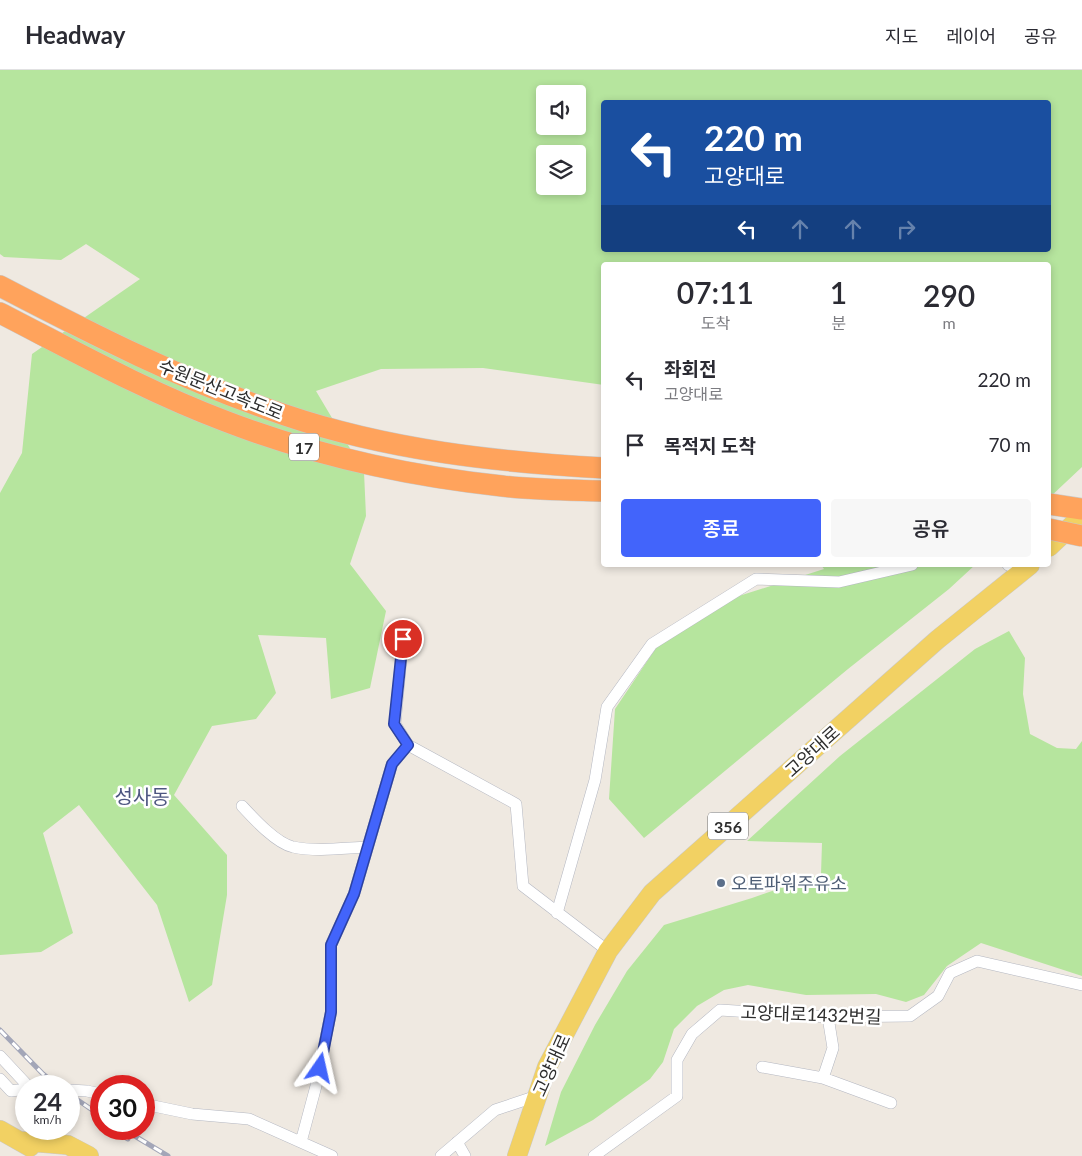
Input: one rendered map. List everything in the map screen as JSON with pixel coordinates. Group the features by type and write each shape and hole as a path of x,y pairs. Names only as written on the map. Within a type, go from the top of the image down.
{"highway":[{"name":"수원문산고속도로","path":"0,286 117,345 212,388 286,416 417,449 474,458 541,465 601,468"},
{"name":"수원문산고속도로","path":"0,313 166,396 226,422 271,438 369,464 424,475 503,486 601,491"},
{"path":"1051,504 1082,510"},
{"path":"1051,529 1082,536"}],"main road":[{"path":"1051,545 1082,516"},
{"name":"고양대로","path":"517,1156 547,1067 608,951 652,893 1021,567"},
{"path":"0,1130 47,1156"},
{"path":"20,1142 33,1156"},
{"path":"20,1142 68,1145 89,1156"}],"street":[{"path":"557,913 595,780 607,707 652,644 756,580 839,582 903,567"},
{"path":"403,639 394,724 408,745 516,804 523,886 608,951"},
{"path":"301,1142 316,1086 331,1012 331,945 354,894 392,764 408,745"},
{"path":"242,806 264,830 292,847 322,849 367,847"},
{"name":"고양대로1432번길","path":"594,1156 677,1096 676,1060 692,1034 720,1010 828,1017 910,1016 938,996 950,973 977,961 1082,985"},
{"path":"823,1078 833,1048 828,1017"},
{"path":"0,1056 16,1075"},
{"path":"762,1067 823,1078 891,1103"},
{"path":"0,1079 11,1091 15,1090"},
{"path":"441,1156 495,1110 537,1096"},
{"path":"155,1106 192,1114 249,1119 332,1156"},
{"path":"458,1142 465,1156"}],"green space":[{"path":"0,70 1082,70 1082,467 1051,496 1051,262 601,262 601,385 483,368 381,369 316,391 364,472 366,516 350,564 386,611 370,688 331,699 326,638 258,635 276,693 256,719 212,726 174,795 227,855 227,895 212,985 189,1002 157,905 79,805 43,833 73,933 41,952 0,955 0,493 22,453 32,354 140,279 86,244 61,260 4,257 0,254"},
{"path":"822,567 973,567 949,589 848,669 644,838 609,799 615,709 656,648 720,602 824,569"},
{"path":"1009,631 1025,658 1023,694 1030,734 1057,748 1076,749 1082,741 1082,976 981,943 947,966 924,995 906,1002 876,994 806,995 748,985 724,990 697,1006 674,1029 663,1062 650,1079 593,1120 545,1146 561,1092 595,1025 627,971 664,925 752,898 821,874 822,843 747,841 840,756 975,649"}],"railway":[{"path":"0,1030 44,1075"},
{"path":"80,1102 90,1108"},
{"path":"141,1140 168,1156"}],"place":[{"name":"오토파워주유소","path":"721,883"}],"district":[{"name":"성사동","path":"142,796"}],"route":[{"path":"320,1068 331,1012 331,945 354,894 392,764 408,745 394,724 403,639"}]}
